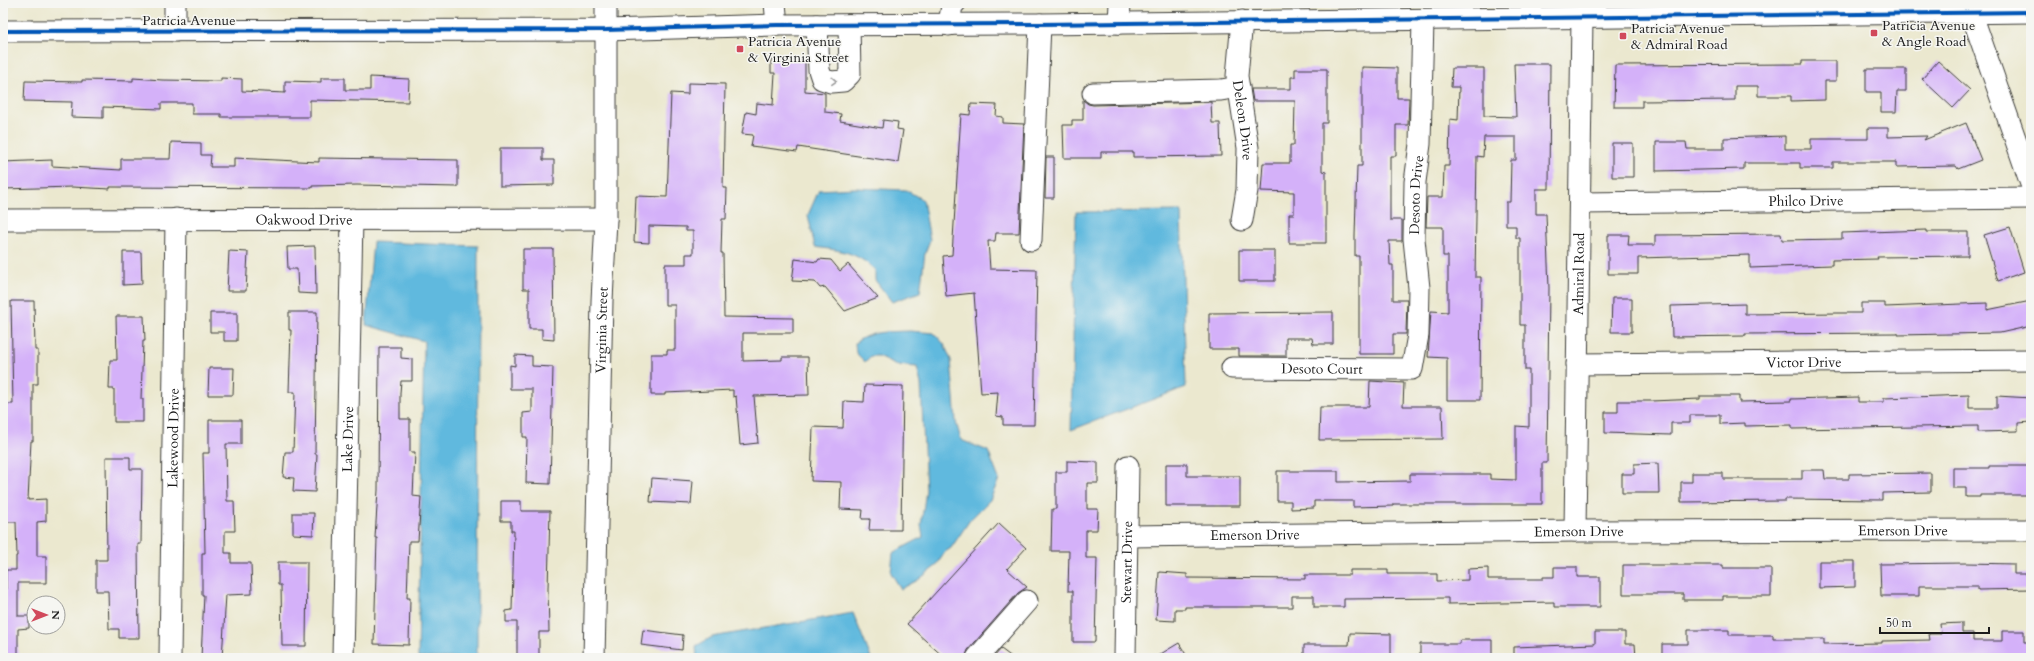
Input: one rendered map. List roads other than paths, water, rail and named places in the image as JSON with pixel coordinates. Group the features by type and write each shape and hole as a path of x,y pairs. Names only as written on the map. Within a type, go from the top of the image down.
{"street":[{"path":"175,3 175,31"},
{"name":"Virginia Street","path":"594,658 602,301 606,219 606,3"},
{"path":"775,3 777,25"},
{"path":"949,25 952,5 955,3"},
{"name":"Patricia Avenue","path":"3,31 606,30 777,25 1040,24 1119,13 1242,21 1368,12 1423,20 1508,10 1582,17 1668,10 1908,8 1971,12 2031,12"},
{"path":"1971,12 2031,184"},
{"name":"Admiral Road","path":"1575,531 1582,17"},
{"name":"Desoto Drive","path":"1412,369 1418,335 1419,288 1414,239 1415,182 1420,144 1423,20"},
{"name":"Deleon Drive","path":"1242,21 1237,76 1248,148 1247,190 1242,220"},
{"path":"1031,240 1040,24"},
{"path":"817,25 819,70 822,79 830,82 843,82 850,74 849,25"},
{"path":"1093,93 1214,91 1239,87"},
{"name":"Philco Drive","path":"1580,203 2031,198"},
{"name":"Lakewood Drive","path":"170,658 176,219"},
{"name":"Oakwood Drive","path":"3,220 606,219"},
{"name":"Lake Drive","path":"343,658 352,220"},
{"name":"Victor Drive","path":"1577,364 2031,360"},
{"name":"Desoto Court","path":"1232,368 1412,369"},
{"name":"Stewart Drive","path":"1125,658 1128,466"},
{"name":"Emerson Drive","path":"1128,536 1575,531 2031,530"},
{"path":"977,658 1027,601"}],"water":[{"path":"855,188 906,190 923,200 930,240 925,253 920,292 892,302 875,280 875,270 861,259 848,253 815,247 808,215 819,190"},
{"path":"1181,211 1186,387 1071,430 1076,212"},
{"path":"373,242 478,246 477,658 418,658 424,341 366,325"},
{"path":"910,331 934,333 944,344 951,360 956,422 961,440 988,451 999,479 990,500 970,520 951,548 945,552 936,566 918,580 901,589 891,573 893,553 923,537 921,525 926,490 921,384 917,367 897,365 878,356 871,356 865,362 856,353 855,343 874,334"},
{"path":"853,613 871,658 697,658 696,646 712,637"}],"place":[{"name":"Patricia Avenue & Angle Road","path":"1874,33"},
{"name":"Patricia Avenue & Admiral Road","path":"1623,36"},
{"name":"Patricia Avenue & Virginia Street","path":"740,49"}]}
